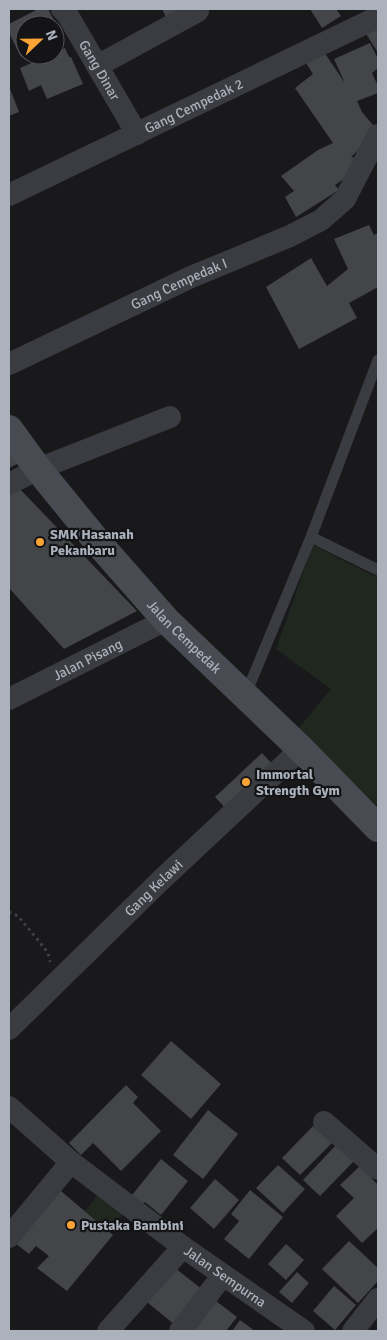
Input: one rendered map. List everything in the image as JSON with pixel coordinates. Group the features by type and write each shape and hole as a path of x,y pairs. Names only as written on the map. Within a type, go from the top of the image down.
{"street":[{"name":"Gang Dinar","path":"62,9 67,14 137,134"},
{"path":"97,66 198,11 197,9"},
{"name":"Gang Cempedak 2","path":"9,195 137,134 367,16"},
{"name":"Gang Cempedak I","path":"9,364 191,277 290,236 321,220 345,199 378,135"},
{"path":"9,484 38,469 170,417"},
{"name":"Jalan Cempedak","path":"9,429 38,469 100,546 166,620 301,749 378,828"},
{"name":"Jalan Pisang","path":"9,699 166,620"},
{"name":"Gang Kelawi","path":"9,1029 159,882 301,749"},
{"name":"Jalan Sempurna","path":"9,1107 71,1162 182,1247 304,1331"},
{"path":"324,1122 378,1169"},
{"path":"9,1237 71,1162"},
{"path":"108,1331 182,1247"},
{"path":"180,1331 223,1275"},
{"path":"353,1331 378,1299"}],"lane":[{"path":"245,696 311,537 378,360"},
{"path":"311,537 378,570"}],"path":[{"path":"9,912 18,916 48,953 51,972 56,982"}],"shaded area":[{"path":"313,545 378,578 378,807 298,729 331,689 276,649"},
{"path":"99,1193 124,1214 109,1231 85,1211"}],"building":[{"path":"38,9 48,9 51,15 26,15"},
{"path":"162,9 187,9 167,19"},
{"path":"310,9 336,9 341,16 322,28"},
{"path":"15,21 15,45 9,33 9,24"},
{"path":"378,27 378,53 365,32"},
{"path":"370,43 378,59 378,68 372,73 378,86 378,93 357,101 362,112 378,131 351,157 363,159 348,176 335,185 339,190 296,217 285,197 294,191 281,176 318,150 333,143 295,88 313,74 306,63 324,52 345,83 334,59"},
{"path":"65,48 83,84 47,99 41,85 29,91 20,68 27,65 65,65"},
{"path":"9,86 19,112 9,116"},
{"path":"369,225 374,235 378,233 378,287 349,303 357,318 299,349 266,287 311,258 327,286 348,269 334,239"},
{"path":"9,443 23,461 9,468"},
{"name":"SMK Hasanah Pekanbaru","path":"18,487 137,611 64,649 9,588 9,495"},
{"name":"Immortal Strength Gym","path":"262,753 276,768 229,812 215,797"},
{"path":"171,1041 221,1084 191,1119 141,1075"},
{"path":"126,1085 138,1097 133,1103 161,1131 121,1171 93,1143 81,1155 69,1143"},
{"path":"208,1110 238,1134 203,1179 173,1155"},
{"path":"313,1126 332,1143 300,1175 282,1158"},
{"path":"337,1144 354,1161 320,1196 303,1180"},
{"path":"161,1159 188,1181 161,1215 145,1202 139,1209 128,1200"},
{"path":"278,1165 305,1189 283,1213 256,1188"},
{"path":"360,1166 378,1185 378,1228 362,1243 336,1216 354,1198 340,1185"},
{"path":"215,1179 239,1200 214,1229 190,1208"},
{"path":"55,1186 113,1235 67,1291 37,1268 49,1256 36,1246 29,1254 10,1239"},
{"path":"250,1190 283,1217 249,1259 224,1239 239,1221 231,1214"},
{"path":"349,1241 378,1268 378,1281 358,1303 322,1269"},
{"path":"286,1244 304,1260 286,1280 268,1264"},
{"path":"170,1264 203,1290 175,1325 142,1298"},
{"path":"297,1272 309,1283 292,1303 279,1292"},
{"path":"334,1286 356,1305 335,1330 313,1311"},
{"path":"216,1301 237,1317 226,1331 194,1331"},
{"path":"240,1320 255,1331 232,1331"}],"place":[{"name":"SMK Hasanah Pekanbaru","path":"40,542"},
{"name":"Immortal Strength Gym","path":"246,782"},
{"name":"Pustaka Bambini","path":"71,1225"}]}
